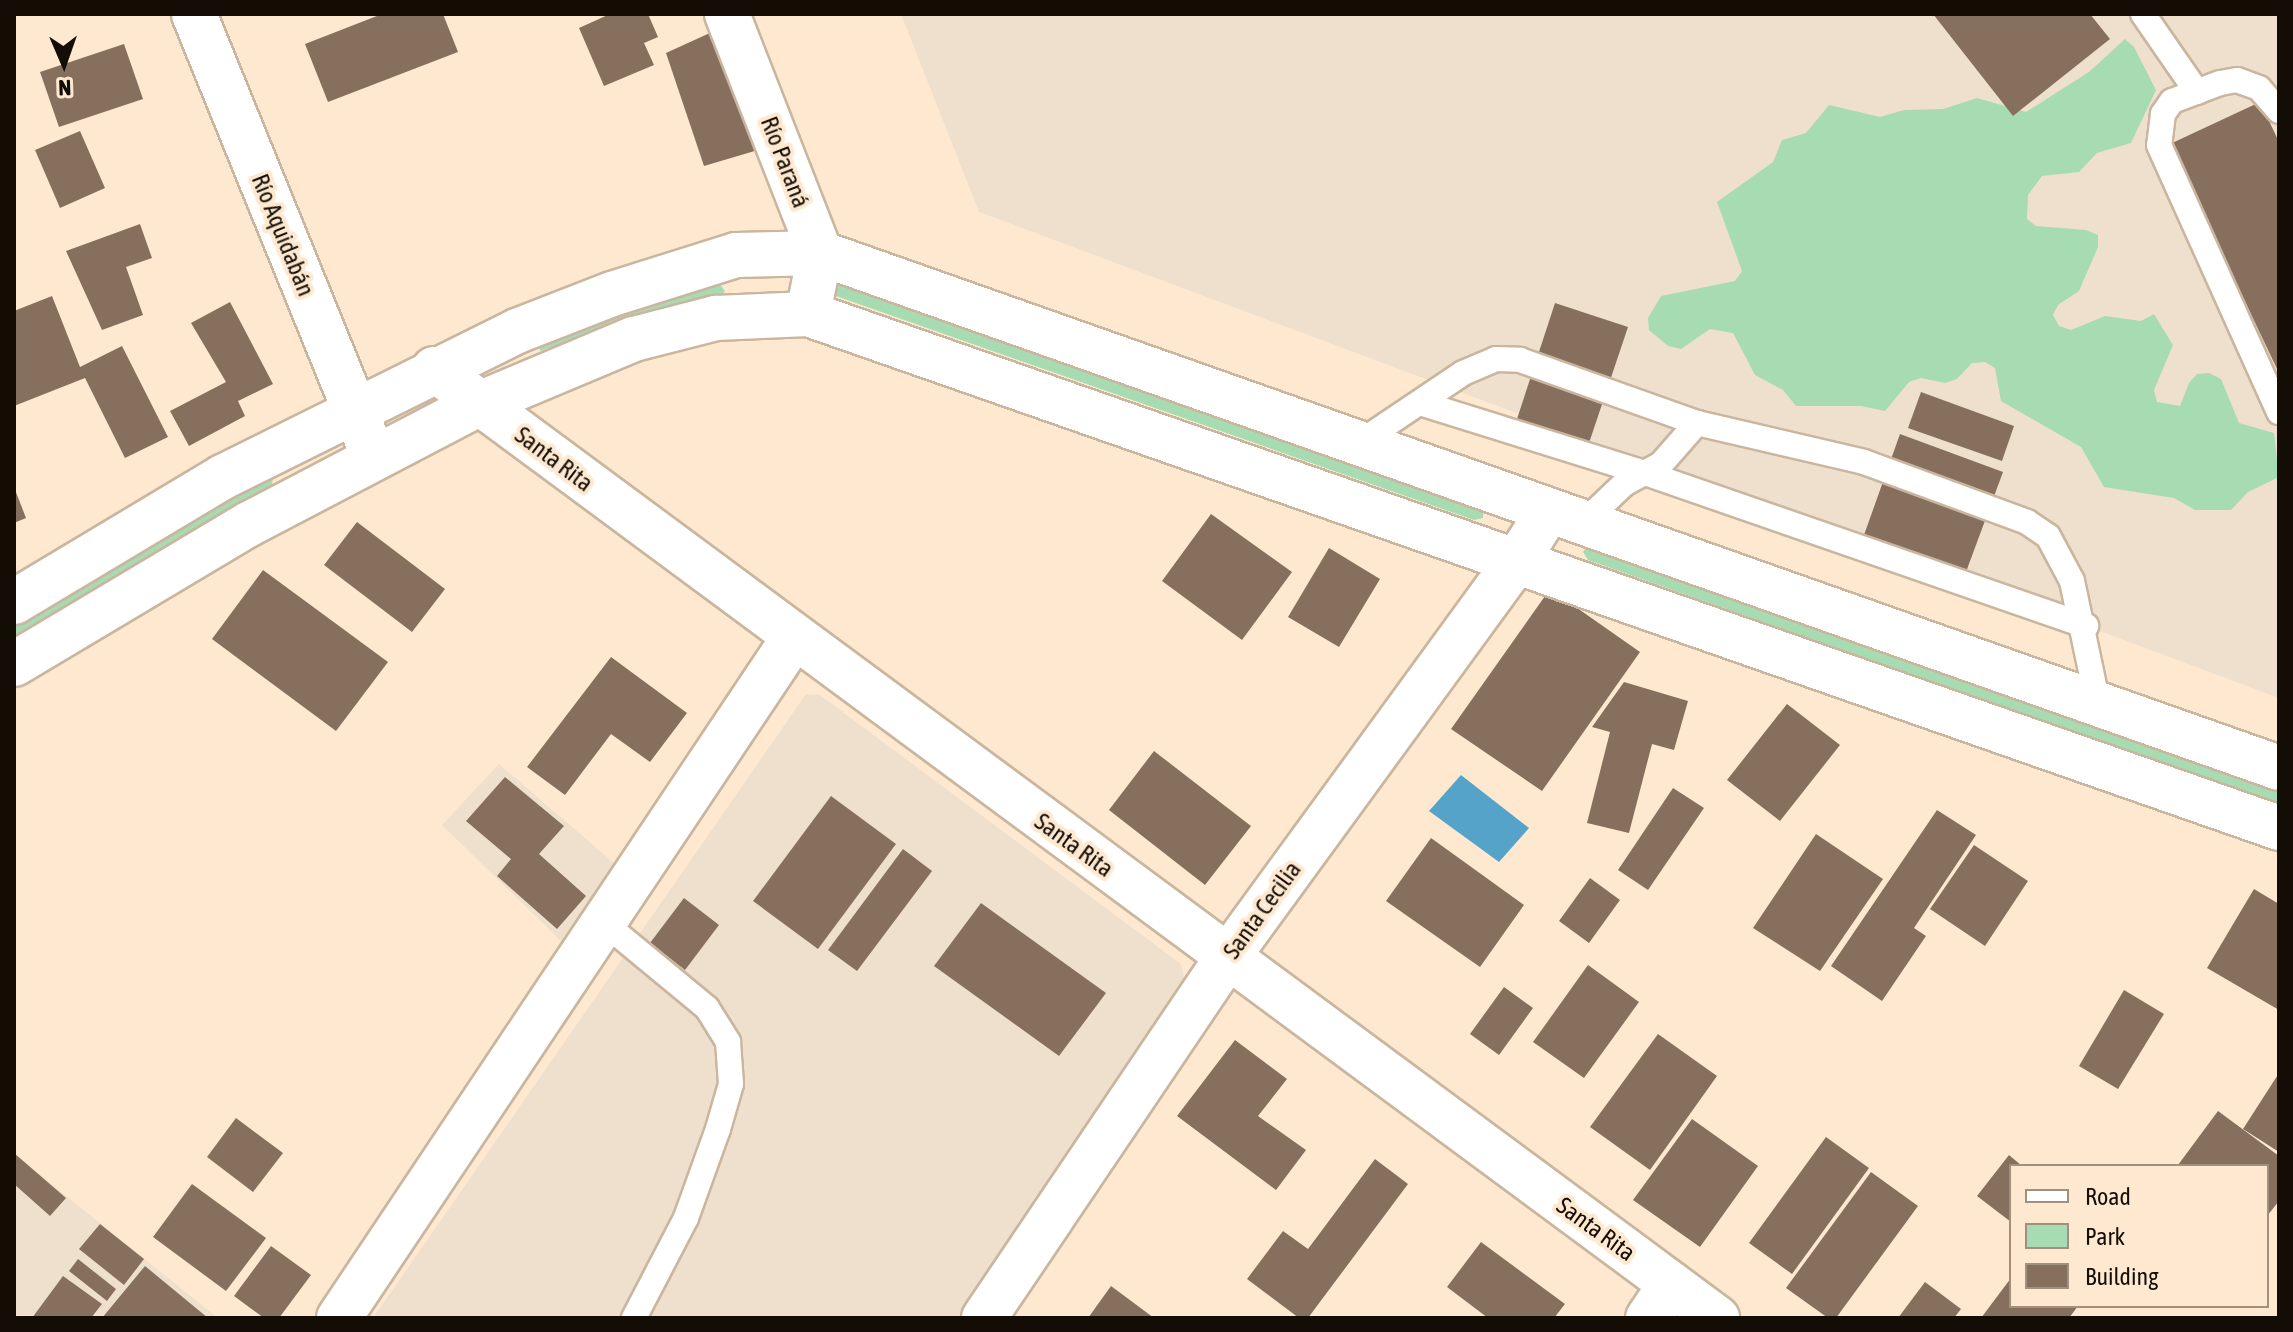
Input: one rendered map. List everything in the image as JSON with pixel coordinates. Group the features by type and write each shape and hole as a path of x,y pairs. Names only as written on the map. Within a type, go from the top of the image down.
{"main road":[{"name":"Río Aquidabán","path":"194,14 352,412 373,455"},
{"name":"Río Paraná","path":"727,14 820,253"},
{"path":"14,602 223,477 434,369 612,294 736,255 820,253 2279,768"},
{"path":"808,314 820,253"},
{"path":"14,664 373,455 479,404 634,339 716,318 808,314 2279,828"},
{"name":"Santa Rita","path":"434,369 793,639 1227,958 1660,1301 1717,1318"},
{"name":"Santa Cecilia","path":"984,1318 1227,958 1517,561 1566,516"},
{"path":"339,1318 793,639"}],"lane":[{"path":"2143,14 2197,92"},
{"path":"2279,111 2272,97 2237,80 2172,101 2163,114 2159,145 2279,412"},
{"path":"1359,443 1479,365 1520,360 1697,423 1864,462 2027,522 2048,536 2063,556 2086,626 2098,704"},
{"path":"1420,403 1645,473 2086,626"},
{"path":"1566,516 1661,464 1697,423"},
{"path":"603,922 707,1008 728,1042 731,1084 718,1129 686,1218 634,1318"}],"shaded area":[{"path":"901,14 2279,14 2279,698 979,212"},
{"path":"806,694 820,695 1181,964 1187,991 967,1318 373,1318"},
{"path":"499,764 614,863 561,941 442,825"},
{"path":"14,1154 218,1318 14,1315"}],"green space":[{"path":"2125,39 2134,47 2156,90 2131,143 2097,153 2079,172 2042,176 2028,195 2027,219 2036,226 2086,230 2098,235 2098,247 2079,291 2058,305 2053,315 2059,326 2071,330 2105,316 2141,321 2154,314 2173,345 2154,390 2157,402 2180,406 2189,383 2197,374 2209,373 2221,379 2239,423 2274,433 2279,477 2248,492 2231,510 2195,510 2174,498 2104,487 2081,447 2001,401 1995,368 1985,362 1972,363 1957,379 1945,383 1921,378 1909,382 1885,411 1861,406 1796,406 1783,390 1755,375 1733,333 1710,329 1681,349 1668,346 1649,330 1648,318 1661,296 1735,281 1742,271 1717,202 1773,162 1782,140 1806,133 1829,105 1880,117 1904,110 1943,109 1977,98 2026,112 2089,72"},
{"path":"835,281 1483,508 1483,518 1474,520 833,295"},
{"path":"718,282 725,291 720,296 654,311 540,351 540,339"},
{"path":"273,474 272,486 14,639 14,622"},
{"path":"1589,544 2279,786 2279,805 1588,560 1583,552"}],"water":[{"path":"1461,775 1529,828 1499,862 1429,811"}],"building":[{"path":"382,14 443,14 458,52 328,102 305,44"},
{"path":"610,14 648,14 658,37 644,43 654,65 604,86 579,28"},
{"path":"1933,14 2090,14 2110,39 2013,116"},
{"path":"712,32 758,150 704,166 666,53"},
{"path":"124,44 143,99 59,127 40,72"},
{"path":"2260,102 2279,142 2279,373 2170,144"},
{"path":"80,131 105,188 60,208 35,150"},
{"path":"140,224 152,258 126,267 143,315 102,330 66,251"},
{"path":"52,296 80,367 122,346 168,437 125,458 85,378 14,406 14,311"},
{"path":"230,302 273,384 238,401 245,416 189,446 170,411 226,382 191,323"},
{"path":"1555,303 1628,327 1588,446 1516,422"},
{"path":"1921,392 2014,426 2002,461 1908,428"},
{"path":"1900,434 2003,472 1966,572 1864,535"},
{"path":"14,487 26,518 14,523"},
{"path":"1211,514 1292,572 1242,640 1162,581"},
{"path":"357,522 445,589 412,632 324,565"},
{"path":"1329,548 1380,579 1339,647 1288,617"},
{"path":"263,570 388,662 336,731 212,639"},
{"path":"1550,589 1640,652 1542,791 1451,729"},
{"path":"611,657 687,713 650,762 611,734 565,795 527,767"},
{"path":"1624,682 1688,701 1674,750 1652,744 1629,833 1587,823 1610,732 1592,727"},
{"path":"1787,704 1840,745 1780,821 1727,780"},
{"path":"1154,751 1251,826 1205,885 1109,810"},
{"path":"505,777 564,826 539,854 586,896 557,929 497,876 511,859 466,821"},
{"path":"1673,788 1704,808 1648,890 1618,870"},
{"path":"831,796 896,844 818,949 753,901"},
{"path":"1937,810 1976,835 1914,928 1926,936 1882,1001 1831,966"},
{"path":"1816,834 1883,879 1820,971 1753,928"},
{"path":"1431,838 1524,905 1480,967 1386,901"},
{"path":"1974,845 2028,881 1985,946 1930,909"},
{"path":"903,849 932,871 857,971 828,950"},
{"path":"1590,878 1620,900 1589,943 1559,921"},
{"path":"2254,889 2279,904 2279,1010 2207,968"},
{"path":"684,898 719,925 685,970 650,943"},
{"path":"981,903 1106,993 1059,1056 934,966"},
{"path":"1588,965 1639,1002 1584,1078 1533,1042"},
{"path":"1504,987 1533,1008 1499,1055 1470,1034"},
{"path":"2124,990 2164,1014 2118,1089 2079,1066"},
{"path":"1658,1034 1717,1076 1650,1170 1590,1127"},
{"path":"1235,1040 1287,1079 1258,1116 1306,1150 1276,1190 1177,1116"},
{"path":"2279,1073 2279,1152 2243,1129"},
{"path":"2218,1111 2279,1156 2279,1201 2269,1214 2269,1164 2179,1164"},
{"path":"236,1118 283,1153 253,1192 207,1157"},
{"path":"1692,1119 1758,1166 1700,1247 1633,1200"},
{"path":"1826,1137 1869,1168 1792,1274 1749,1243"},
{"path":"14,1153 66,1198 50,1216 14,1184"},
{"path":"2009,1155 2020,1164 2009,1164 2009,1220 1977,1196"},
{"path":"1375,1159 1408,1184 1308,1318 1299,1318 1247,1279 1283,1231 1308,1249"},
{"path":"1871,1172 1918,1206 1836,1318 1828,1318 1786,1288"},
{"path":"192,1184 266,1238 226,1291 153,1237"},
{"path":"100,1224 144,1259 124,1285 79,1249"},
{"path":"1481,1242 1565,1304 1554,1318 1488,1318 1447,1287"},
{"path":"271,1246 311,1275 279,1318 264,1318 234,1296"},
{"path":"78,1259 116,1289 107,1301 69,1271"},
{"path":"145,1266 208,1318 102,1318"},
{"path":"63,1276 102,1304 91,1318 32,1318"},
{"path":"2009,1281 2009,1308 2076,1308 2069,1318 1981,1318"},
{"path":"1925,1282 1961,1309 1954,1318 1898,1318"},
{"path":"1111,1286 1154,1318 1088,1318"}]}
